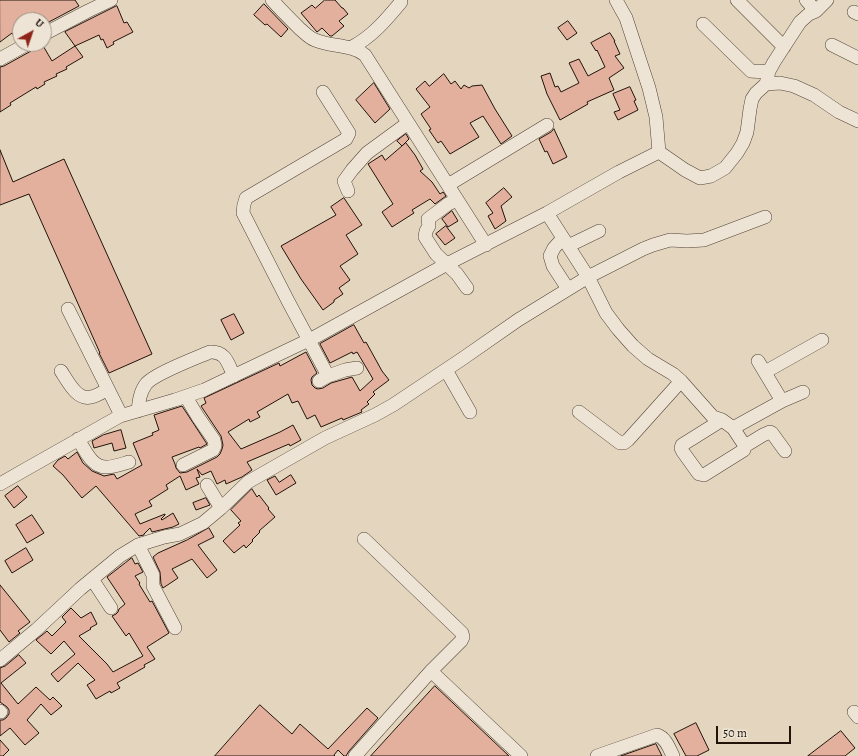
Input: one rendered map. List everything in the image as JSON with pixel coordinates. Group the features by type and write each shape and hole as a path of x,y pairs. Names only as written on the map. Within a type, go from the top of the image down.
{"street":[{"path":"52,30 111,0"},
{"path":"272,0 290,20 313,40 350,48 365,54 486,245"},
{"path":"616,0 626,18 649,88 656,117 659,152"},
{"path":"737,0 784,47"},
{"path":"806,0 816,10"},
{"path":"659,152 685,170 700,178 711,176 725,168 743,143 747,132 752,99 766,84 769,71 800,22 827,0"},
{"path":"350,48 357,45 383,24 401,2"},
{"path":"703,24 751,71 769,71"},
{"path":"832,45 858,58"},
{"path":"0,58 12,52"},
{"path":"766,84 780,83 794,86 814,95 839,112 858,121"},
{"path":"323,92 349,133 348,136 346,139 246,198 243,213 309,340 324,379 344,370 357,368"},
{"path":"348,192 344,181 352,170 367,153 408,123"},
{"path":"448,185 547,125"},
{"path":"0,484 120,416 186,397 204,390 309,340 447,264 547,213 619,172 659,152"},
{"path":"458,200 448,204 428,219 429,226 425,237 436,254 457,274 467,288"},
{"path":"547,213 588,277 606,313 633,346 648,359 681,381 706,410 733,428 745,446"},
{"path":"2,654 36,630 80,589 120,556 138,545 180,534 203,523 253,478 325,438 393,405 518,320 588,277 653,245 670,240 704,240 765,217"},
{"path":"568,289 553,266 550,256 554,248 565,242 599,231"},
{"path":"68,309 119,411 120,416"},
{"path":"782,401 761,367 822,340"},
{"path":"138,411 140,397 147,382 158,375 210,352 220,353 225,358 234,376"},
{"path":"446,370 470,412"},
{"path":"61,371 68,384 81,397 90,398 108,389"},
{"path":"579,412 620,442 624,443 681,381"},
{"path":"733,428 782,401 803,392"},
{"path":"183,464 213,450 215,446 214,440 186,397"},
{"path":"722,420 682,445 681,448 683,452 699,474 704,475 744,450 745,446 762,435 770,432 785,451"},
{"path":"78,439 93,462 100,467 129,462"},
{"path":"206,485 221,508"},
{"path":"355,756 431,671 461,641 462,637 462,633 364,539"},
{"path":"138,545 153,575 153,586 175,628"},
{"path":"92,579 111,608"},
{"path":"431,671 521,756"},
{"path":"597,756 658,735 664,739 673,756"}],"building":[{"path":"0,0 75,0 79,6 52,20 52,12 12,12 12,33 0,42"},
{"path":"325,0 335,0 348,14 339,21 344,26 332,36 330,36 322,28 317,32 301,13 312,5 315,8"},
{"path":"264,4 288,29 281,37 267,24 265,25 254,15"},
{"path":"117,6 124,23 127,22 133,32 113,42 114,44 107,48 103,39 101,40 99,35 75,46 65,32"},
{"path":"568,21 577,33 567,40 558,28"},
{"path":"610,33 620,54 615,56 624,68 609,78 614,90 587,102 588,104 560,120 547,94 541,76 550,73 555,87 558,86 561,92 579,83 569,63 579,59 588,76 605,67 597,50 596,51 591,43"},
{"path":"75,46 83,57 66,67 67,69 56,74 57,76 44,82 45,84 37,89 36,87 10,103 11,105 0,112 0,67 29,52 47,52 52,61"},
{"path":"444,74 451,84 455,81 461,89 464,85 469,88 472,86 482,85 512,136 501,144 483,116 470,123 479,137 450,154 441,141 438,143 429,130 431,129 421,114 430,107 416,89 425,81 429,86"},
{"path":"374,83 390,109 375,123 356,100"},
{"path":"630,87 636,100 634,101 638,110 618,120 614,112 620,110 613,94"},
{"path":"554,129 567,157 553,164 539,139"},
{"path":"406,134 409,139 402,146 397,141"},
{"path":"406,143 423,169 420,171 432,182 440,194 443,192 446,196 435,204 430,199 412,210 414,213 392,227 382,212 393,204 368,164 382,155 385,160"},
{"path":"0,150 13,182 64,159 152,354 109,373 29,194 0,205"},
{"path":"504,188 512,197 501,206 506,221 495,229 488,216 493,213 486,203"},
{"path":"344,198 362,225 346,235 358,254 340,266 350,280 339,288 343,294 323,310 301,279 281,246 336,215 331,207"},
{"path":"452,211 458,221 448,227 442,219"},
{"path":"446,226 455,238 445,245 436,234"},
{"path":"234,314 244,333 231,340 221,320"},
{"path":"354,325 364,343 366,342 382,371 389,380 373,392 375,394 367,402 369,404 361,410 362,412 343,420 342,418 321,427 315,415 307,419 298,401 292,403 288,394 257,412 260,417 250,422 249,419 228,432 241,449 293,425 301,440 290,446 289,444 247,462 252,470 242,477 226,484 225,480 217,484 211,471 202,475 197,469 200,477 196,478 199,484 186,490 180,476 166,485 168,489 149,501 152,506 135,514 140,524 165,514 161,519 162,520 173,513 179,524 173,527 152,532 150,528 144,535 139,536 96,486 82,498 63,475 53,466 58,460 65,456 68,459 77,452 83,463 92,471 104,476 114,474 117,479 142,465 133,443 153,435 152,433 159,430 154,415 182,406 207,444 200,448 199,447 172,457 176,468 180,473 187,472 217,457 220,454 223,445 221,436 201,406 206,403 204,398 279,363 280,366 306,352 317,373 311,380 312,385 315,388 323,388 331,383 352,377 360,391 373,379 357,352 353,354 352,352 330,363 320,344"},
{"path":"121,430 126,448 114,451 112,443 94,448 92,441 103,435"},
{"path":"291,475 296,483 276,495 267,480 275,476 279,482"},
{"path":"18,486 27,497 14,508 5,496"},
{"path":"252,489 257,497 259,495 275,517 259,531 260,532 246,548 244,545 234,553 223,541 240,525 238,523 241,521 231,510"},
{"path":"206,498 210,505 196,510 193,503"},
{"path":"32,515 44,533 27,543 16,525"},
{"path":"209,528 214,537 198,545 217,570 207,578 192,559 172,569 178,578 163,588 161,584 160,572 153,557 158,553"},
{"path":"26,548 33,560 12,573 5,561"},
{"path":"132,558 135,564 138,563 143,572 135,576 150,602 152,601 169,633 147,647 155,659 144,665 145,667 117,683 120,688 111,693 110,691 96,699 87,685 95,680 78,663 58,682 51,674 75,654 64,641 51,654 36,640 47,631 52,636 66,622 62,617 71,608 81,618 91,612 97,624 79,636 113,672 143,656 129,633 126,636 112,616 116,614 125,604 107,577"},
{"path":"0,585 30,622 18,631 20,633 9,642 0,630"},
{"path":"19,655 26,663 1,683 18,704 36,687 50,700 53,697 62,706 51,715 41,704 27,720 39,733 25,745 10,728 0,736 0,720 6,718 9,714 9,710 0,702 0,668"},
{"path":"435,686 509,756 371,756"},
{"path":"260,705 292,734 300,724 328,749 367,708 378,718 346,756 338,750 334,755 335,756 215,756"},
{"path":"696,723 709,750 697,756 686,756 674,734"},
{"path":"841,731 855,748 845,756 808,756"},
{"path":"0,740 9,750 3,756 0,756"},
{"path":"656,744 662,756 621,756"}]}
